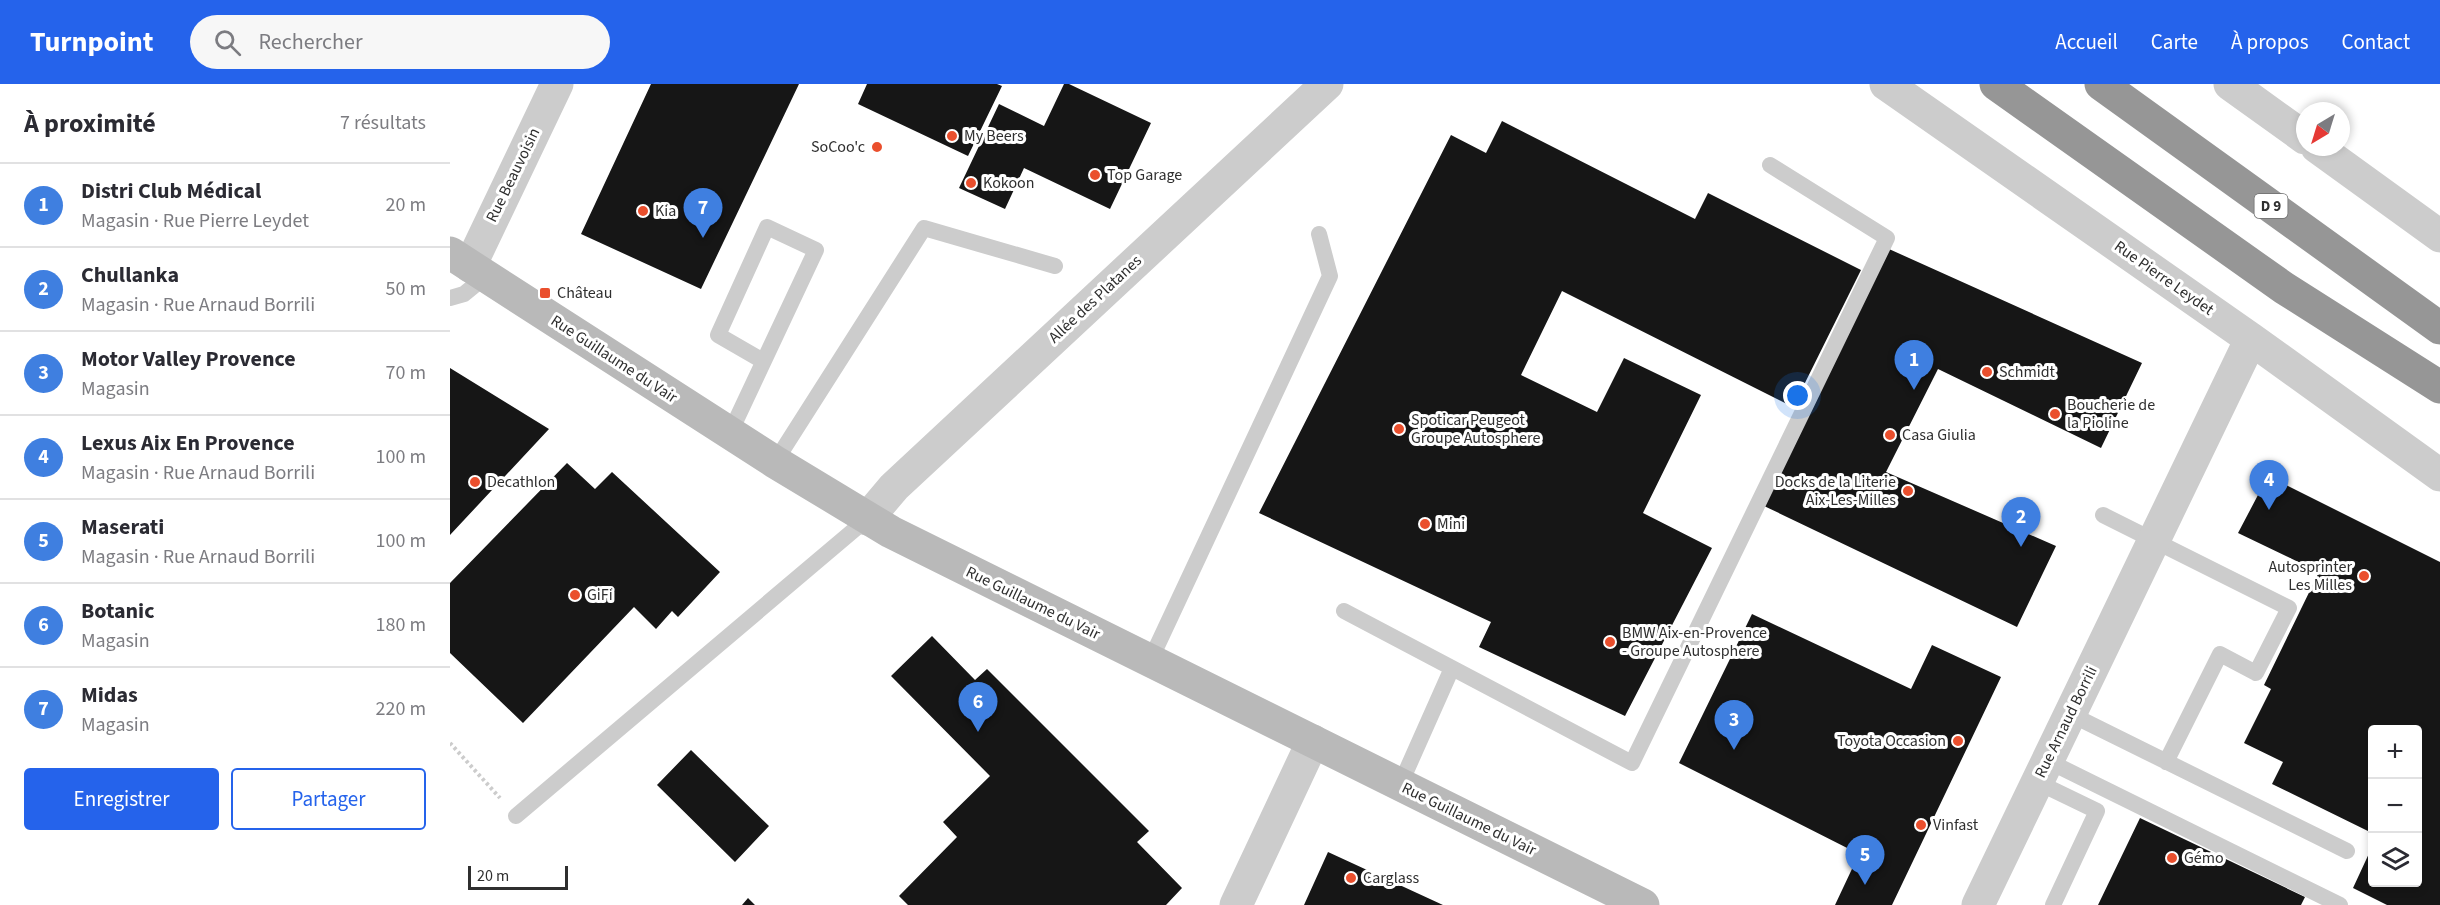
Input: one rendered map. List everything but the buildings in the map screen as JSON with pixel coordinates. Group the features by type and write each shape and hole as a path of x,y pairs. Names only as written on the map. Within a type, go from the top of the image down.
{"highway":[{"path":"1996,84 2284,288 2440,387"},
{"name":"D 9","path":"2101,84 2440,328"},
{"path":"2284,288 2440,412"}],"main road":[{"name":"Rue Guillaume du Vair","path":"469,265 867,519 1643,905"}],"street":[{"name":"Rue Beauvoisin","path":"469,265 557,84"},
{"name":"Allée des Platanes","path":"867,519 903,478 1327,84"},
{"name":"Rue Pierre Leydet","path":"1886,84 2251,339 2440,475"},
{"path":"2230,84 2296,132"},
{"path":"2329,156 2440,236"},
{"name":"Rue Arnaud Borrili","path":"1978,905 2251,339"},
{"path":"1236,905 1313,741"}],"lane":[{"path":"1344,611 1632,763 1887,238 1770,165"},
{"path":"730,433 816,250 767,227 718,335 763,361"},
{"path":"775,462 924,228 1055,266"},
{"path":"1150,661 1330,276 1319,234"},
{"path":"450,298 464,294 469,265"},
{"path":"2103,515 2289,608 2256,673 2220,654 2166,762"},
{"path":"516,816 867,519"},
{"path":"1400,784 1452,668"},
{"path":"2070,714 2347,851"},
{"path":"2042,772 2334,904"},
{"path":"2042,772 2097,811 2054,905"}],"path":[{"path":"450,743 516,816"}],"place":[{"name":"My Beers","path":"952,136"},
{"name":"SoCoo'c","path":"877,147"},
{"name":"Top Garage","path":"1095,175"},
{"name":"Kokoon","path":"971,183"},
{"name":"Kia","path":"643,211"},
{"name":"Midas","path":"703,238"},
{"name":"Château","path":"545,293"},
{"name":"Schmidt","path":"1987,372"},
{"name":"Distri Club Médical","path":"1914,390"},
{"name":"Boucherie de la Pioline","path":"2055,414"},
{"name":"Spoticar Peugeot Groupe Autosphere","path":"1399,429"},
{"name":"Casa Giulia","path":"1890,435"},
{"name":"Decathlon","path":"475,482"},
{"name":"Docks de la Literie Aix-Les-Milles","path":"1908,491"},
{"name":"Lexus Aix En Provence","path":"2269,510"},
{"name":"Mini","path":"1425,524"},
{"name":"Chullanka","path":"2021,547"},
{"name":"Autosprinter Les Milles","path":"2364,576"},
{"name":"GiFi","path":"575,595"},
{"name":"BMW Aix-en-Provence - Groupe Autosphere","path":"1610,642"},
{"name":"Botanic","path":"978,732"},
{"name":"Toyota Occasion","path":"1958,741"},
{"name":"Motor Valley Provence","path":"1734,750"},
{"name":"Vinfast","path":"1921,825"},
{"name":"Gémo","path":"2172,858"},
{"name":"Carglass","path":"1351,878"},
{"name":"Maserati","path":"1865,885"}]}
